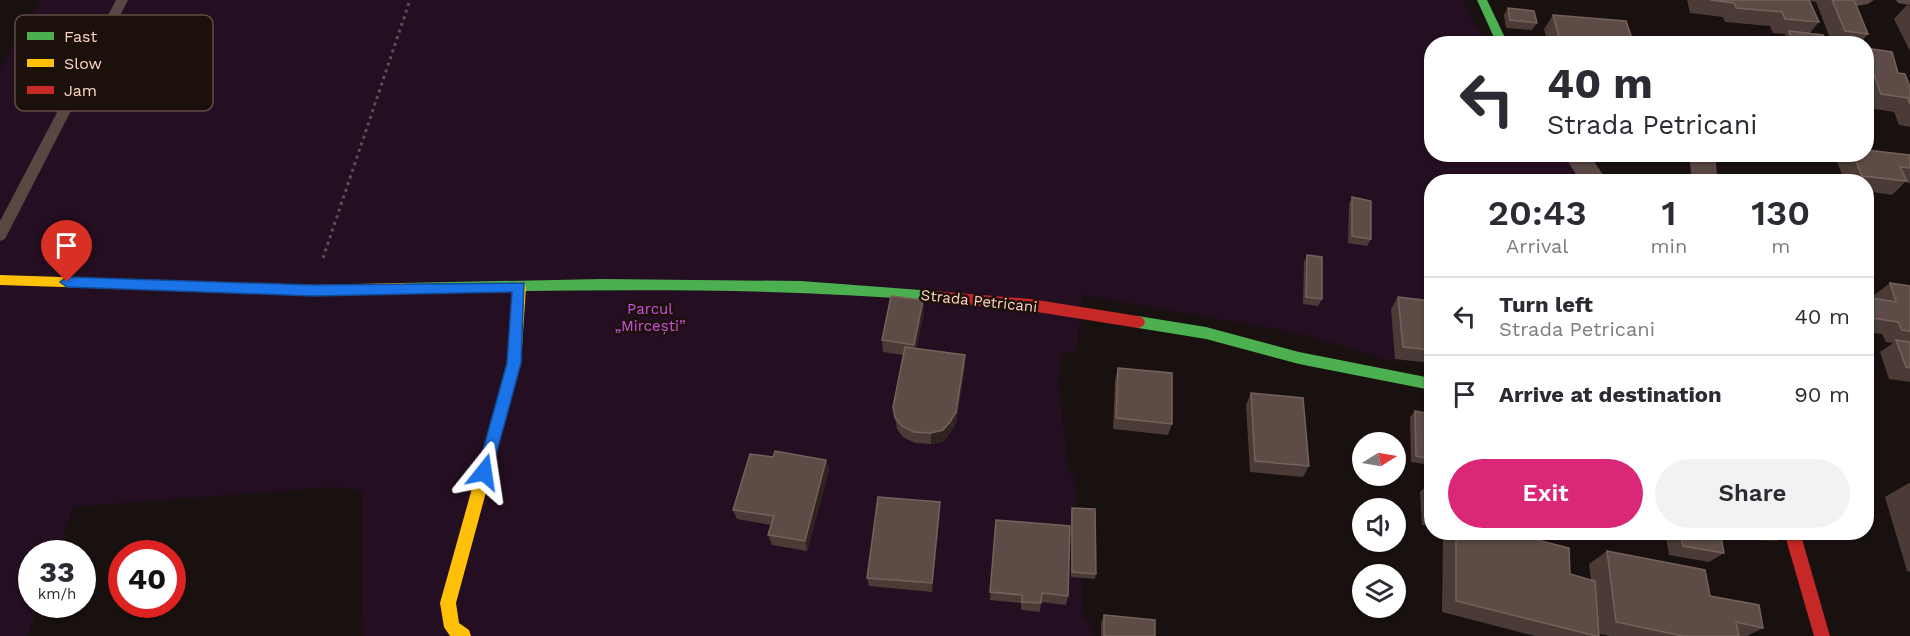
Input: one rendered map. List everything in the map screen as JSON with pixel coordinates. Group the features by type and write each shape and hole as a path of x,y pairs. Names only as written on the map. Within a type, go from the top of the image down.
{"street":[{"path":"1482,0 1499,36"},
{"name":"Strada Petricani","path":"0,280 313,290 732,284 866,289 1030,305 1206,333 1299,358 1424,383"},
{"path":"463,636 452,627 448,603 514,363 519,287"},
{"path":"1794,540 1822,636"}],"lane":[{"path":"114,15 122,0"},
{"path":"1847,5 1868,0"},
{"path":"1902,0 1910,1"},
{"path":"0,235 64,111"}],"path":[{"path":"313,290 410,0"}],"green space":[{"name":"Parcul „Mircești”","path":"41,0 1463,0 1473,21 1484,36 1424,36 1424,162 1572,162 1580,174 1424,174 1424,363 1405,360 1393,362 1303,334 1083,295 1076,352 1059,354 1061,375 1058,376 1069,473 1075,474 1084,621 1091,622 1092,636 363,636 362,491 335,487 74,507 62,540 18,540 18,618 34,618 28,636 0,636 0,69 15,44 15,111 213,111 213,15 32,15"}],"building":[{"path":"1710,0 1809,0 1819,22 1785,19 1782,12 1736,8 1734,3"},
{"path":"1832,0 1854,0 1868,34 1845,31"},
{"path":"1508,8 1534,11 1537,23 1510,20"},
{"path":"1553,15 1626,21 1631,36 1559,36"},
{"path":"1789,31 1823,36 1791,36"},
{"path":"1874,49 1892,52 1898,73 1905,74 1910,87 1910,104 1908,98 1881,94 1874,74"},
{"path":"1874,151 1910,155 1910,168 1900,167 1907,181 1874,177 1874,174 1861,174 1856,162 1874,162"},
{"path":"1352,197 1371,201 1371,239 1352,236"},
{"path":"1307,255 1322,257 1322,299 1306,297"},
{"path":"1890,283 1910,286 1910,331 1902,330 1898,322 1874,318 1874,298 1896,302"},
{"path":"891,296 923,300 914,345 882,340"},
{"path":"1398,297 1424,300 1424,349 1403,347"},
{"path":"1896,340 1910,342 1910,368 1906,367"},
{"path":"905,347 965,355 956,412 943,430 931,433 914,432 902,426 895,418 893,407"},
{"path":"1118,368 1172,373 1172,424 1116,418"},
{"path":"1251,393 1303,398 1309,466 1255,461"},
{"path":"1415,411 1424,413 1424,458 1416,456"},
{"path":"775,451 826,460 805,541 768,535 774,516 733,510 750,454 773,457"},
{"path":"878,497 940,502 932,583 867,578"},
{"path":"1072,508 1095,509 1096,574 1072,572"},
{"path":"996,520 1070,526 1068,596 1042,593 1041,603 1022,602 1022,595 990,592"},
{"path":"1456,540 1538,540 1569,548 1570,574 1595,581 1599,636 1596,636 1456,601"},
{"path":"1682,540 1722,540 1724,553 1683,546"},
{"path":"1607,551 1705,570 1710,596 1759,605 1763,628 1736,622 1739,636 1683,636 1616,622"},
{"path":"1104,615 1155,620 1155,636 1104,636"}],"traffic: fast":[{"path":"1482,0 1499,36"},
{"path":"402,288 602,284 735,285 868,290 934,296"},
{"path":"1138,322 1206,333 1299,358 1424,383"}],"traffic: slow":[{"path":"0,280 313,290 402,288"},
{"path":"463,636 452,627 448,603 514,363 519,287"}],"traffic: jam":[{"path":"934,296 1031,305 1138,322"},
{"path":"1794,540 1822,636"}],"route":[{"path":"67,282 313,290 519,287 514,363 484,472"}]}
